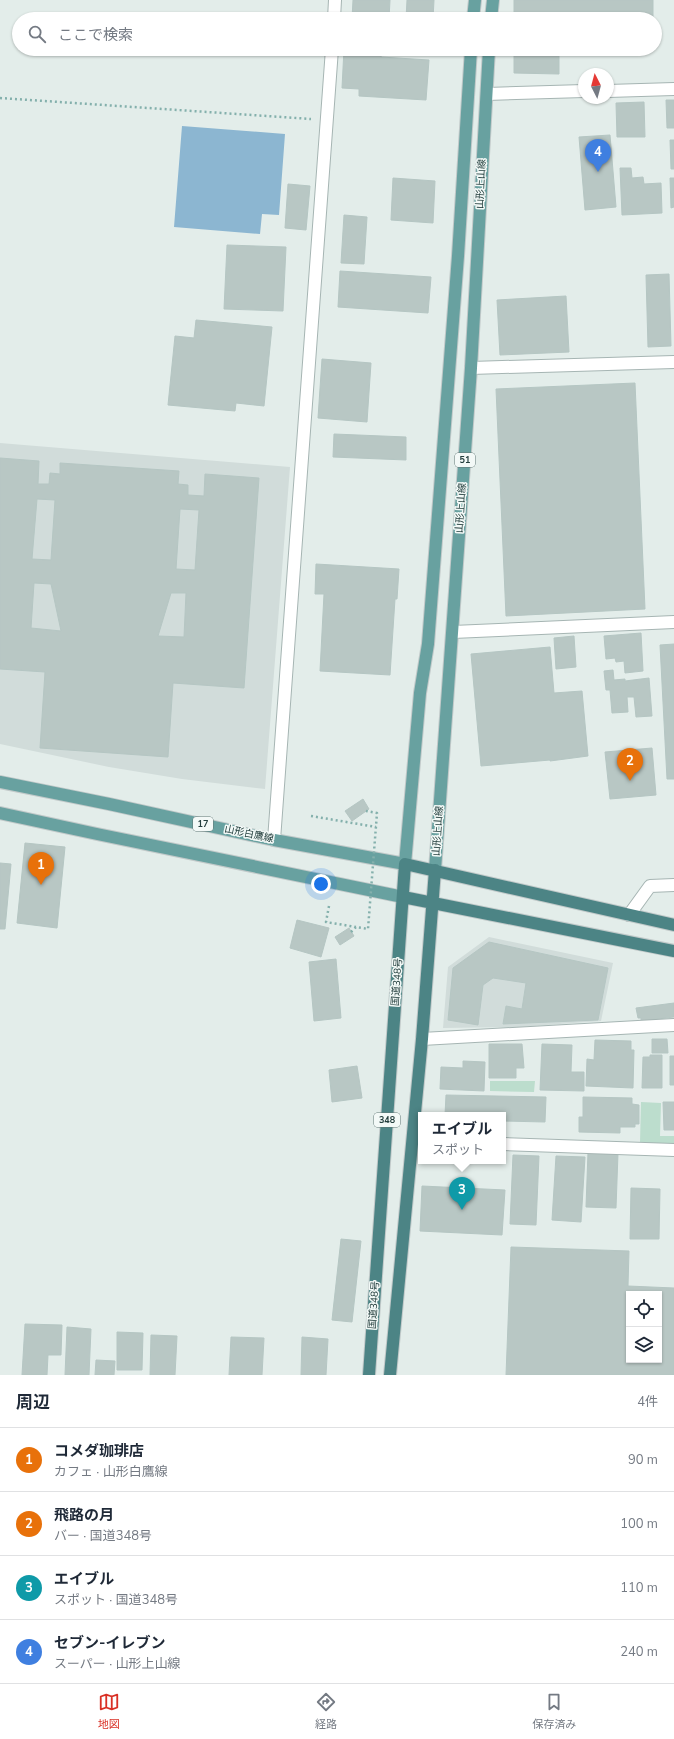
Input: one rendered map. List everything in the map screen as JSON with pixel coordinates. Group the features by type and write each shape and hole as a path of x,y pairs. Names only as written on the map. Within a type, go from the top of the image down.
{"highway":[{"path":"405,864 674,925"},
{"name":"国道348号","path":"369,1375 405,864"},
{"name":"348","path":"390,1375 416,1141 422,1039 436,870"},
{"path":"402,896 674,952"}],"main road":[{"path":"474,12 475,0"},
{"path":"491,12 492,0"},
{"name":"山形上山線","path":"405,864 420,693 428,644 458,256 472,56"},
{"name":"山形上山線","path":"436,870 471,368 489,56"},
{"name":"山形白鷹線","path":"0,782 274,840 405,864"},
{"path":"0,813 402,896"}],"street":[{"path":"334,12 335,0"},
{"path":"274,840 332,56"},
{"path":"614,91 674,89"},
{"path":"486,94 578,91"},
{"path":"471,368 674,362"},
{"path":"453,632 674,622"},
{"path":"629,915 650,886 674,885"},
{"path":"422,1039 674,1024"},
{"path":"506,1144 674,1150"}],"path":[{"path":"0,98 327,120"},
{"path":"330,906 326,922 368,929 377,813 366,811"},
{"path":"311,816 376,827"},
{"path":"351,932 356,926"}],"shaded area":[{"path":"0,443 290,467 265,789 182,779 109,767 0,744"},
{"path":"489,937 613,963 601,1021 518,1027 443,1028 448,967"}],"green space":[{"path":"490,1081 535,1081 534,1092 490,1091"},
{"path":"641,1102 661,1103 660,1136 674,1136 674,1144 640,1143"}],"water":[{"path":"182,126 285,134 279,215 262,214 260,234 174,227"}],"building":[{"path":"353,0 390,0 389,12 352,12"},
{"path":"407,0 434,0 433,12 406,12"},
{"path":"514,0 653,0 653,12 514,12"},
{"path":"344,56 381,56 429,60 426,100 359,96 359,89 342,88"},
{"path":"514,56 559,56 559,74 514,73"},
{"path":"666,100 674,100 674,128 667,128"},
{"path":"644,102 645,137 617,137 616,103"},
{"path":"610,135 616,207 585,210 579,137"},
{"path":"670,140 674,140 674,169 671,169"},
{"path":"620,168 631,168 632,178 643,177 644,184 661,183 662,213 622,215"},
{"path":"393,178 435,181 433,223 391,220"},
{"path":"670,178 674,178 674,207 671,208"},
{"path":"288,184 310,186 306,230 285,228"},
{"path":"344,215 367,217 364,264 341,263"},
{"path":"227,245 286,247 283,311 224,309"},
{"path":"340,271 431,277 428,313 338,307"},
{"path":"669,274 671,346 648,347 646,275"},
{"path":"566,296 569,352 500,355 497,300"},
{"path":"196,320 272,327 264,406 236,403 235,411 168,405 175,336 194,338"},
{"path":"322,359 371,363 367,422 318,418"},
{"path":"635,383 645,609 506,616 496,389"},
{"path":"334,434 406,437 406,460 333,457"},
{"path":"0,458 39,461 38,484 49,484 50,473 60,474 60,463 179,471 178,484 188,485 188,495 204,496 205,474 259,478 244,688 173,683 168,757 40,748 45,672 0,669","holes":["37,499 55,500 51,560 32,559","180,509 199,510 195,570 176,569","34,583 51,584 61,631 31,628","171,593 186,593 184,637 158,636"]},
{"path":"316,564 399,569 397,599 395,599 390,675 320,671 324,594 315,594"},
{"path":"641,633 643,671 625,673 624,661 616,662 615,658 606,659 604,636"},
{"path":"574,636 576,667 556,669 554,638"},
{"path":"674,644 674,779 667,779 660,645"},
{"path":"550,647 554,693 582,691 588,756 550,761 481,766 471,654"},
{"path":"613,670 614,680 625,679 625,681 649,678 652,716 636,717 634,697 627,697 628,712 612,713 610,690 606,690 604,671"},
{"path":"652,748 656,795 610,799 605,752"},
{"path":"363,799 369,809 352,821 345,811"},
{"path":"25,843 65,847 57,928 17,923"},
{"path":"0,863 11,864 5,929 0,929"},
{"path":"297,920 329,928 321,957 290,948"},
{"path":"349,928 354,936 340,945 335,937"},
{"path":"489,942 608,968 598,1020 503,1024 506,1006 522,1009 526,983 493,978 483,985 478,1025 448,1020 453,968"},
{"path":"336,959 341,1018 314,1021 309,962"},
{"path":"674,1003 674,1017 641,1021 641,1018 638,1018 636,1008"},
{"path":"652,1039 667,1039 668,1053 652,1053"},
{"path":"595,1040 631,1041 631,1050 634,1050 633,1088 586,1086 587,1059 594,1060"},
{"path":"489,1044 522,1044 524,1068 516,1068 516,1078 489,1078"},
{"path":"542,1044 572,1045 571,1072 584,1072 584,1091 540,1090"},
{"path":"650,1055 662,1055 662,1088 642,1088 643,1057 650,1057"},
{"path":"670,1056 674,1056 674,1085 670,1085"},
{"path":"463,1061 485,1062 484,1091 440,1089 441,1067 463,1068"},
{"path":"357,1066 362,1098 332,1102 329,1070"},
{"path":"446,1095 546,1097 545,1122 506,1121 506,1112 445,1112"},
{"path":"583,1097 632,1098 632,1104 639,1105 639,1124 635,1124 635,1127 620,1127 620,1133 579,1132 579,1117 583,1117"},
{"path":"663,1102 674,1102 674,1130 664,1130"},
{"path":"588,1152 618,1153 616,1208 586,1207"},
{"path":"513,1155 539,1156 536,1225 510,1224"},
{"path":"556,1156 585,1157 581,1222 552,1220"},
{"path":"422,1186 505,1190 502,1235 420,1231"},
{"path":"631,1188 660,1189 659,1239 630,1239"},
{"path":"341,1239 361,1241 352,1322 332,1320"},
{"path":"511,1247 629,1251 628,1286 674,1288 674,1375 506,1375"},
{"path":"25,1324 62,1325 61,1355 48,1355 47,1375 22,1375"},
{"path":"67,1327 91,1329 89,1375 65,1375"},
{"path":"117,1332 143,1333 142,1370 117,1370"},
{"path":"151,1335 177,1336 175,1375 150,1375"},
{"path":"231,1337 264,1338 262,1375 229,1375"},
{"path":"302,1337 328,1339 326,1375 301,1375"},
{"path":"96,1360 115,1361 114,1375 95,1375"}],"place":[{"name":"セブン-イレブン","path":"598,172"},
{"name":"飛路の月","path":"630,781"},
{"name":"コメダ珈琲店","path":"41,885"},
{"name":"エイブル","path":"462,1210"}]}
